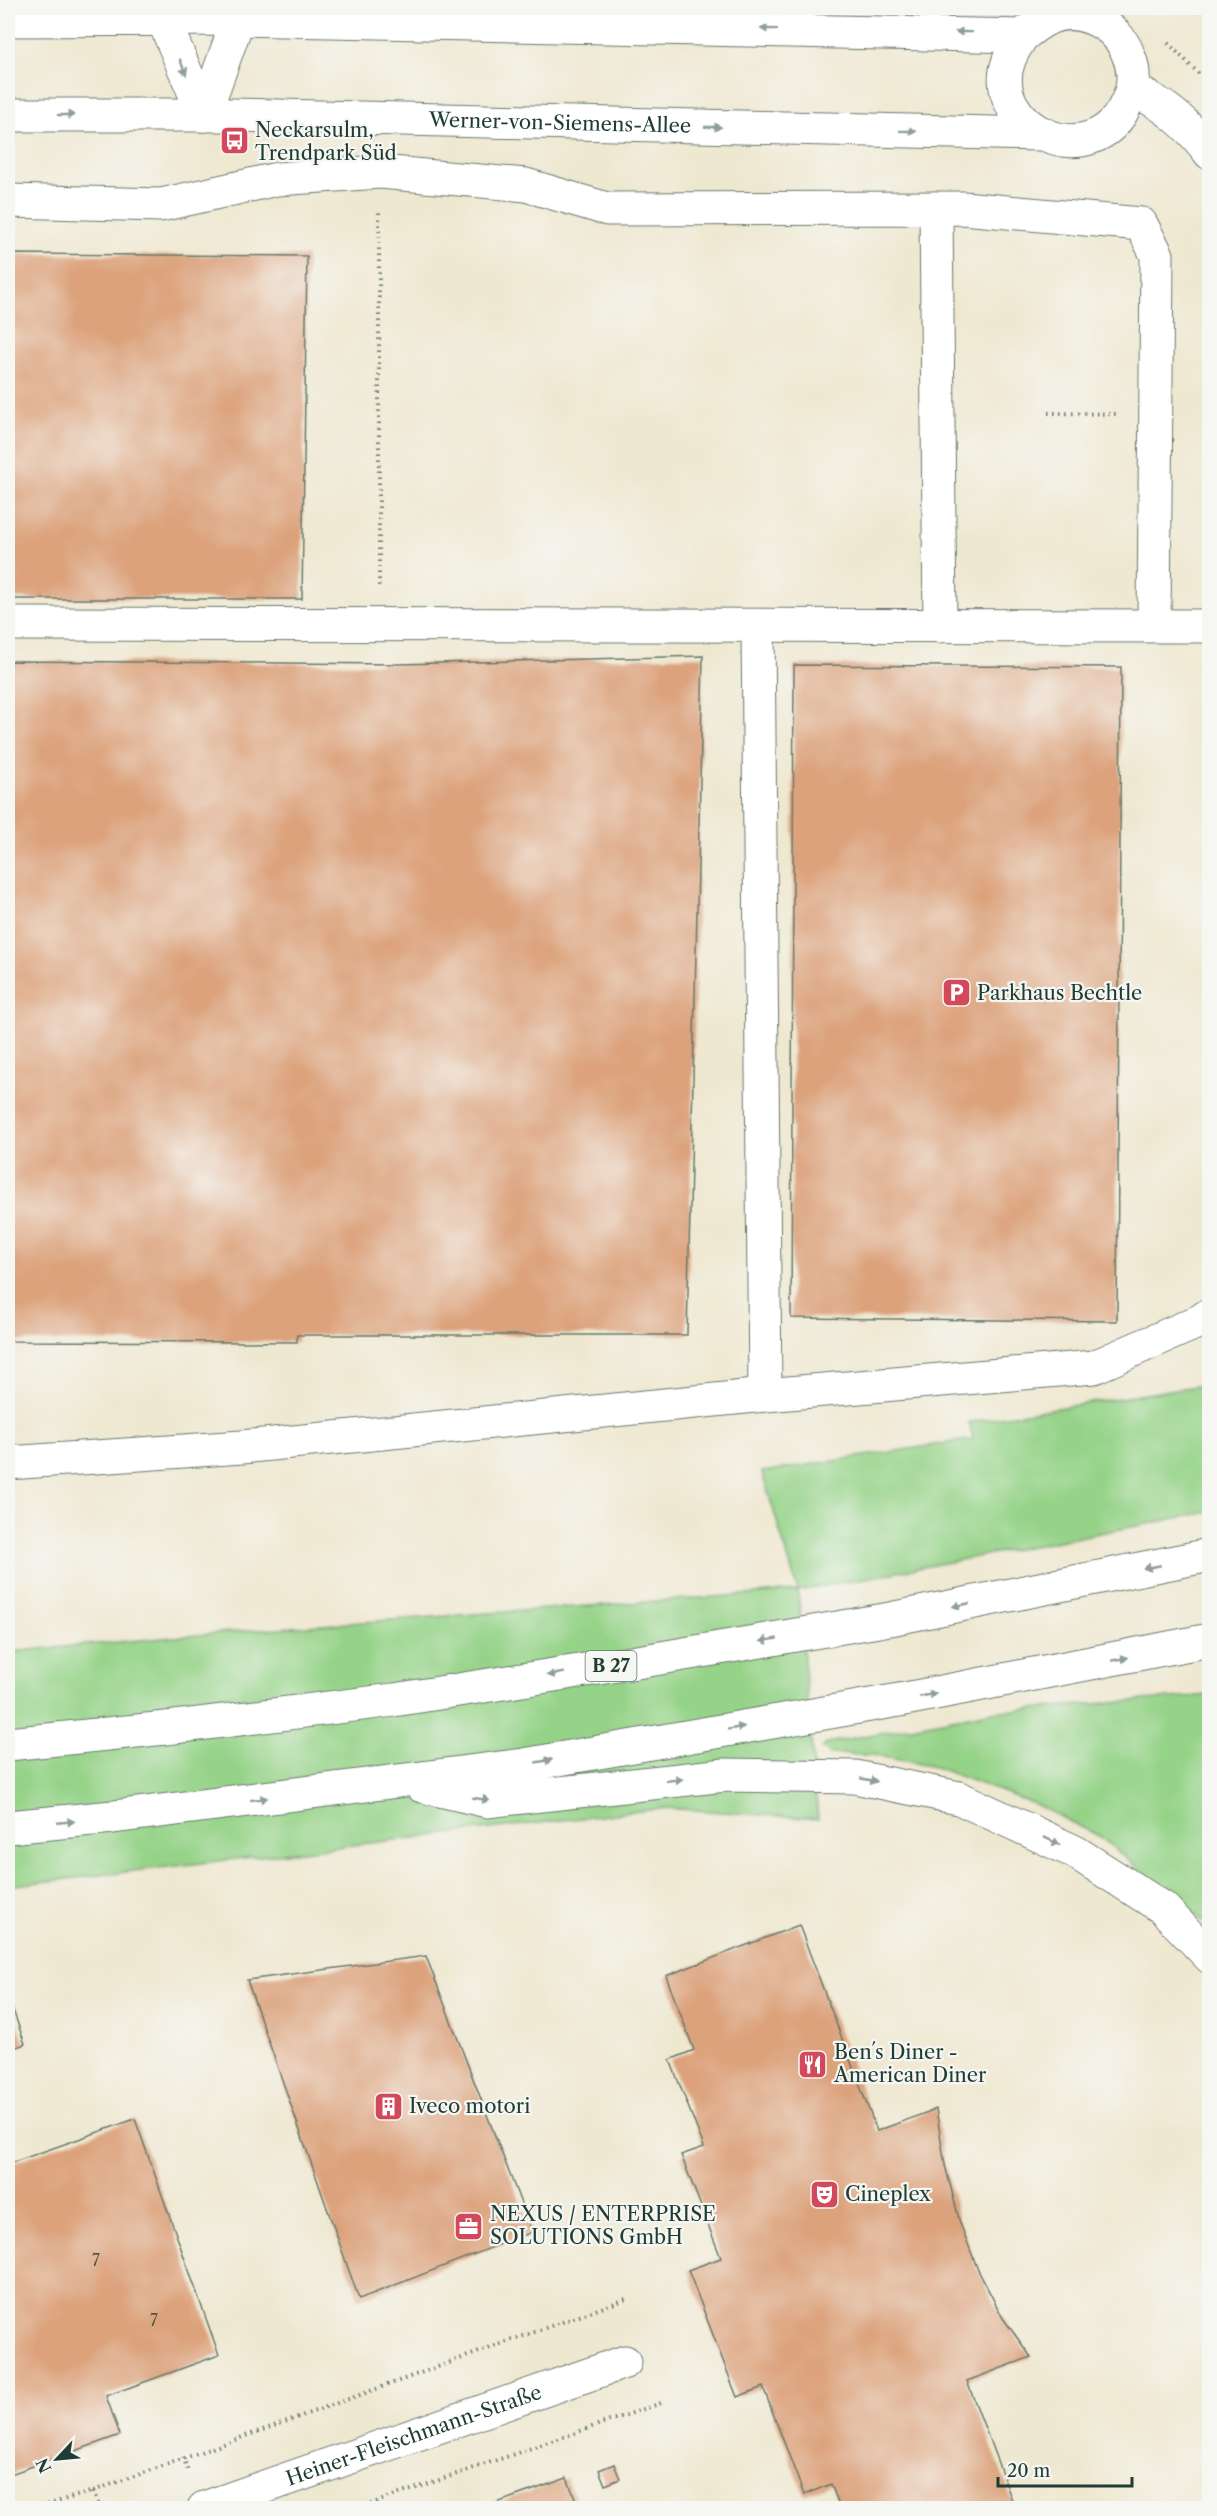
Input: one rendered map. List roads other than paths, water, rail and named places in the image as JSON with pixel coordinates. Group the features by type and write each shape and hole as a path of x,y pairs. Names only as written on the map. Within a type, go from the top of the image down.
{"main road":[{"path":"165,13 204,115"},
{"path":"8,20 165,13 241,13 1022,36"},
{"path":"204,115 241,13"},
{"name":"Werner-von-Siemens-Allee","path":"8,115 204,115 1039,134 1077,142 1100,135 1120,118 1133,90 1132,64 1123,42 1108,27 1089,16 1067,14 1046,19 1022,36 1008,61 1006,81 1010,100 1019,117 1039,134"},
{"path":"1133,90 1153,99 1197,135 1209,153"},
{"path":"8,201 161,205 277,179 380,172 526,185 607,209 963,208 1141,224 1158,255 1154,625"},
{"path":"936,208 940,626"},
{"path":"8,624 1209,626"},
{"path":"758,626 765,1395"},
{"path":"8,1463 242,1447 765,1395 1094,1367 1200,1321 1209,1314"},
{"name":"B 27","path":"8,1744 166,1728 382,1701 620,1665 890,1619 1209,1555"},
{"path":"8,1827 113,1817 403,1782 536,1763 905,1699 1209,1640"},
{"path":"403,1782 487,1801 725,1775 855,1778 959,1798 1075,1852 1163,1908 1209,1957"},
{"name":"Heiner-Fleischmann-Straße","path":"204,2508 624,2362"}],"place":[{"name":"Neckarsulm, Trendpark Süd","path":"234,141"},
{"name":"Parkhaus Bechtle","path":"956,993"},
{"name":"Ben´s Diner - American Diner","path":"813,2064"},
{"name":"Iveco motori","path":"388,2106"},
{"name":"Cineplex","path":"824,2194"},
{"name":"NEXUS / ENTERPRISE SOLUTIONS GmbH","path":"469,2226"}]}
